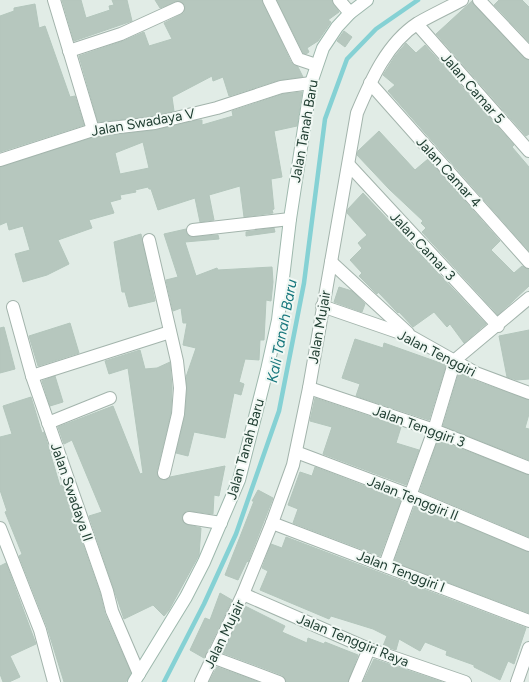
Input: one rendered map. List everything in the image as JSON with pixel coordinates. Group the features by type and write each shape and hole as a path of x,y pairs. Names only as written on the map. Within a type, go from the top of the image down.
{"street":[{"path":"54,0 93,130"},
{"path":"269,0 298,59 316,65"},
{"path":"339,0 350,13"},
{"name":"Jalan Tanah Baru","path":"137,678 186,597 222,523 239,480 278,320 290,219 310,83 324,48 337,27 350,13 367,0"},
{"name":"Jalan Mujair","path":"201,682 243,594 272,523 293,465 309,388 322,306 349,165 357,113 370,83 396,43 417,24 462,0"},
{"path":"480,0 529,52"},
{"path":"69,51 121,34 178,8"},
{"name":"Jalan Camar 5","path":"417,24 529,151"},
{"name":"Jalan Swadaya V","path":"0,160 93,130 155,123 217,108 281,87 310,83"},
{"name":"Jalan Camar 4","path":"370,83 529,262"},
{"name":"Jalan Camar 3","path":"349,165 498,326"},
{"path":"193,230 290,219"},
{"path":"149,240 177,361 180,388 178,414 164,473"},
{"path":"331,262 412,337"},
{"path":"385,565 434,430 455,360 498,326 529,298"},
{"name":"Jalan Tenggiri","path":"322,306 412,337 476,373 529,393"},
{"name":"Jalan Swadaya II","path":"12,307 32,376 107,591 112,611 137,678"},
{"path":"32,376 170,332"},
{"name":"Jalan Tenggiri 3","path":"309,388 434,430 529,468"},
{"path":"48,423 110,398"},
{"name":"Jalan Tenggiri II","path":"296,452 410,495 529,545"},
{"path":"189,518 222,523"},
{"name":"Jalan Tenggiri I","path":"272,523 529,620"},
{"path":"0,528 40,630 53,682"},
{"name":"Jalan Tenggiri Raya","path":"243,594 369,649 465,682"},
{"path":"517,682 529,648"},
{"path":"355,682 369,649"},
{"path":"212,657 279,682"}],"building":[{"path":"62,0 81,0 86,18 110,10 109,6 114,5 112,0 127,0 132,21 74,41"},
{"path":"155,0 262,0 291,62 298,67 303,77 279,80 229,96 223,77 213,81 212,76 172,97 174,111 154,116 98,122 79,56 144,32 149,46 172,39 164,23 184,13 185,5 178,1 160,8"},
{"path":"277,0 332,0 339,12 328,20 331,22 318,41 307,48 309,52 306,54 303,53"},
{"path":"499,0 522,0 529,7 529,42 494,5"},
{"path":"472,1 524,58 529,60 529,134 526,136 436,34"},
{"path":"35,4 39,28 45,26 70,97 75,96 84,125 0,152 0,16 14,11 14,8"},
{"path":"344,31 352,37 345,47 337,41"},
{"path":"406,43 416,53 425,45 514,145 512,147 529,167 529,251 388,91 395,85 383,75 395,56"},
{"path":"302,92 297,126 274,131 282,177 271,179 274,209 272,210 273,213 244,217 240,186 209,195 214,220 200,222 195,198 158,210 151,189 148,187 135,190 136,192 120,195 121,199 110,202 114,213 89,220 92,228 58,240 69,264 47,275 23,282 15,254 30,250 23,226 9,230 7,222 0,225 0,167 95,137 156,130 197,120 202,120 202,125 233,116 232,111 283,94","holes":["143,142 149,168 120,174 115,153"]},
{"path":"379,131 415,170 428,159 500,241 491,250 514,273 522,266 529,269 529,286 498,315 422,232 426,228 421,223 423,221 389,189 357,155 358,151"},
{"path":"363,193 486,324 464,343 450,324 447,327 434,312 413,327 378,292 377,294 359,276 362,273 350,260 362,248 358,243 367,235 347,213 348,209"},
{"path":"274,228 275,232 246,236 246,232"},
{"path":"186,229 187,234 190,237 218,235 219,239 185,242 196,276 217,268 218,270 272,267 273,282 271,301 266,300 264,340 260,340 259,360 245,359 239,382 244,384 241,395 234,393 225,438 194,432 188,456 176,453 185,415 187,389 186,377 196,348 183,345 187,323 183,323 181,308 173,311 166,280 178,277 164,234"},
{"path":"141,234 155,301 129,307 125,292 122,292 114,242"},
{"path":"339,287 352,291 365,304 362,312 334,302"},
{"path":"70,323 79,353 38,366 29,336"},
{"path":"4,327 15,369 0,373 0,328"},
{"path":"529,330 529,379 517,380 507,377 499,336"},
{"path":"355,339 383,348 384,343 446,365 429,420 356,396 360,384 342,378"},
{"path":"140,350 145,369 157,368 170,362 172,388 171,413 157,471 159,478 166,480 170,477 225,466 219,496 214,495 213,514 186,511 182,516 185,524 201,528 199,555 169,610 164,616 153,605 124,619 89,516 102,512 72,440 64,444 58,427 113,406 140,474 143,473 128,368 109,374 105,361"},
{"path":"459,372 473,380 529,400 529,414 525,428 529,429 529,460 443,426"},
{"path":"55,376 63,402 50,406 42,381"},
{"path":"31,397 42,433 44,432 60,486 62,485 100,593 105,614 131,673 127,681 124,682 64,682 47,627 19,556 22,554 5,512 7,511 0,490 0,437 12,434 3,406"},
{"path":"315,398 401,427 396,443 419,450 406,485 323,454 332,427 310,421"},
{"path":"438,440 529,475 529,537 420,491"},
{"path":"315,467 401,500 380,556 293,523 298,509 288,505 300,472 312,476"},
{"path":"258,490 273,498 248,562 247,561 238,580 225,575 254,501 252,501"},
{"path":"415,505 529,552 529,613 394,562"},
{"path":"286,537 526,628 514,664 508,661 500,680 474,667 474,665 446,655 447,651 425,642 420,651 399,639 396,650 383,646 387,636 373,629 331,616 329,619 260,590 268,571 262,568 271,544 282,548"},
{"path":"6,563 36,644 10,656 20,677 9,682 3,682 0,674 0,566"},
{"path":"220,593 232,600 204,658 190,650 205,618 210,620"},
{"path":"245,606 285,626 282,632 307,643 308,638 324,644 325,642 358,655 348,682 286,682 282,675 223,653"},
{"path":"374,659 442,682 363,682"},
{"path":"217,667 258,682 209,682"}],"waterway":[{"name":"Kali Tanah Baru","path":"164,682 204,604 236,534 279,411 304,283 325,119 347,59 376,29 418,0"}]}
